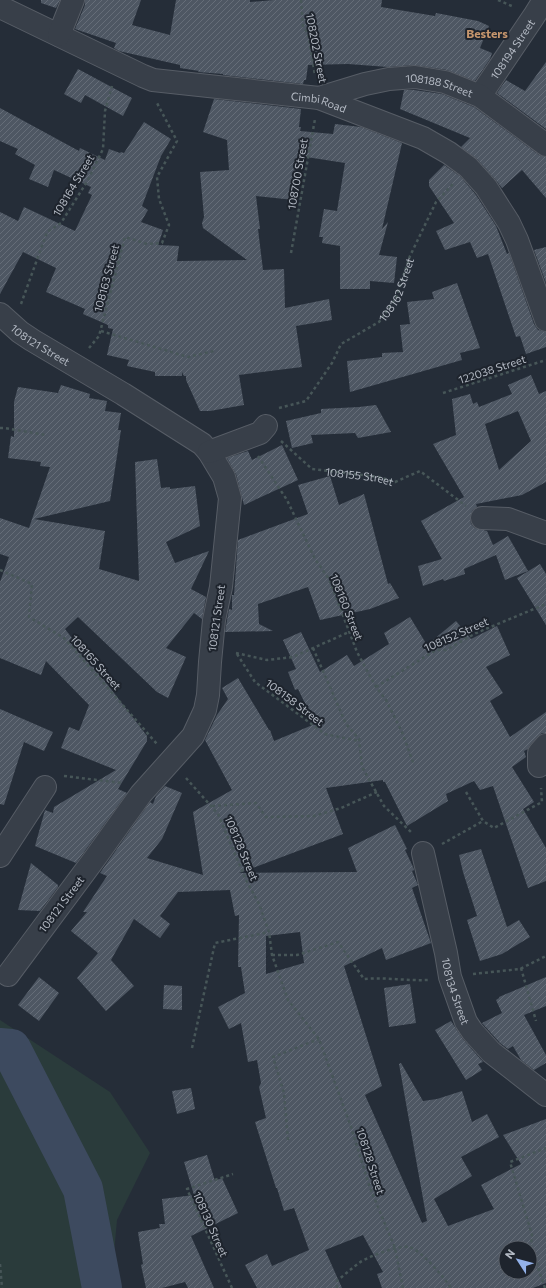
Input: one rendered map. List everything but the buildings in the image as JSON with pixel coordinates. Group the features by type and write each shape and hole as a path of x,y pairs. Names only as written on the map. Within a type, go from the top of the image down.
{"street":[{"path":"59,35 73,0"},
{"name":"108194 Street","path":"480,96 544,0"},
{"name":"Cimbi Road","path":"0,6 153,80 318,98 423,138 460,160 486,186 518,240 546,320"},
{"name":"108188 Street","path":"318,98 365,84 389,79 415,77 445,82 480,96 546,145"},
{"name":"108121 Street","path":"2,318 32,340 123,394 202,444 209,452 224,477 230,498 221,587 210,662 208,701 193,736 141,794 8,975"},
{"path":"209,452 260,433 266,426"},
{"path":"482,518 508,519 546,533"},
{"path":"539,766 539,753 546,744"},
{"path":"0,856 45,787"},
{"name":"108134 Street","path":"423,853 450,977 466,1022 491,1052 546,1095"}],"path":[{"name":"108202 Street","path":"301,0 304,26 308,34 318,98"},
{"name":"108164 Street","path":"2,318 16,319 47,232 61,223 88,180 103,149 105,111 118,64"},
{"name":"108163 Street","path":"143,76 177,141 157,176 159,199 169,225 162,243 148,244 125,237 101,331 188,357 214,351"},
{"name":"108700 Street","path":"291,253 318,98"},
{"name":"108162 Street","path":"266,426 269,411 306,401 332,363 341,344 379,322 396,298 410,256 436,202 468,167"},
{"name":"122038 Street","path":"443,393 546,360"},
{"name":"108155 Street","path":"266,426 312,469 379,477 395,482 420,471 482,518"},
{"path":"0,428 46,435"},
{"name":"108160 Street","path":"246,438 287,500 315,559 329,580 357,652 376,687 386,700 402,732 414,765"},
{"name":"108165 Street","path":"0,570 32,584 29,617 64,638 171,760"},
{"name":"108152 Street","path":"376,687 436,650 446,650 476,633 546,604"},
{"path":"313,648 349,632"},
{"name":"108158 Street","path":"313,648 346,724 359,739 359,741 325,734 255,682 237,654 267,660 293,657 313,648"},
{"path":"359,741 362,767 384,806 423,844 423,853 483,821"},
{"name":"108128 Street","path":"171,760 218,814 246,880 259,904 269,932 272,955 288,1000 319,1039 351,1127 370,1188 395,1248 402,1288"},
{"path":"466,792 483,821 494,828 542,802 539,766"},
{"path":"45,787 62,776 121,783 141,794"},
{"path":"212,806 256,803 266,817 314,816 341,808 377,792"},
{"path":"192,1048 215,943 269,932"},
{"path":"272,955 297,955 338,942 364,979 375,978 417,980 441,979 521,968 546,956"},
{"path":"521,968 536,1021"},
{"path":"288,1140 284,1093 273,1057 319,1039"},
{"path":"545,1288 532,1254 532,1235 510,1162 546,1148"},
{"name":"108130 Street","path":"232,1288 187,1189 233,1174"},
{"path":"338,1288 337,1281 360,1262 395,1248 409,1247 424,1257 445,1278 451,1288"},
{"path":"0,1264 2,1288"}],"shaded area":[{"path":"0,1020 110,1092 150,1153 117,1220 111,1288 0,1288"}],"waterway":[{"path":"0,1048 11,1049 83,1189 102,1288"}],"district":[{"name":"Besters","path":"487,33"}]}
